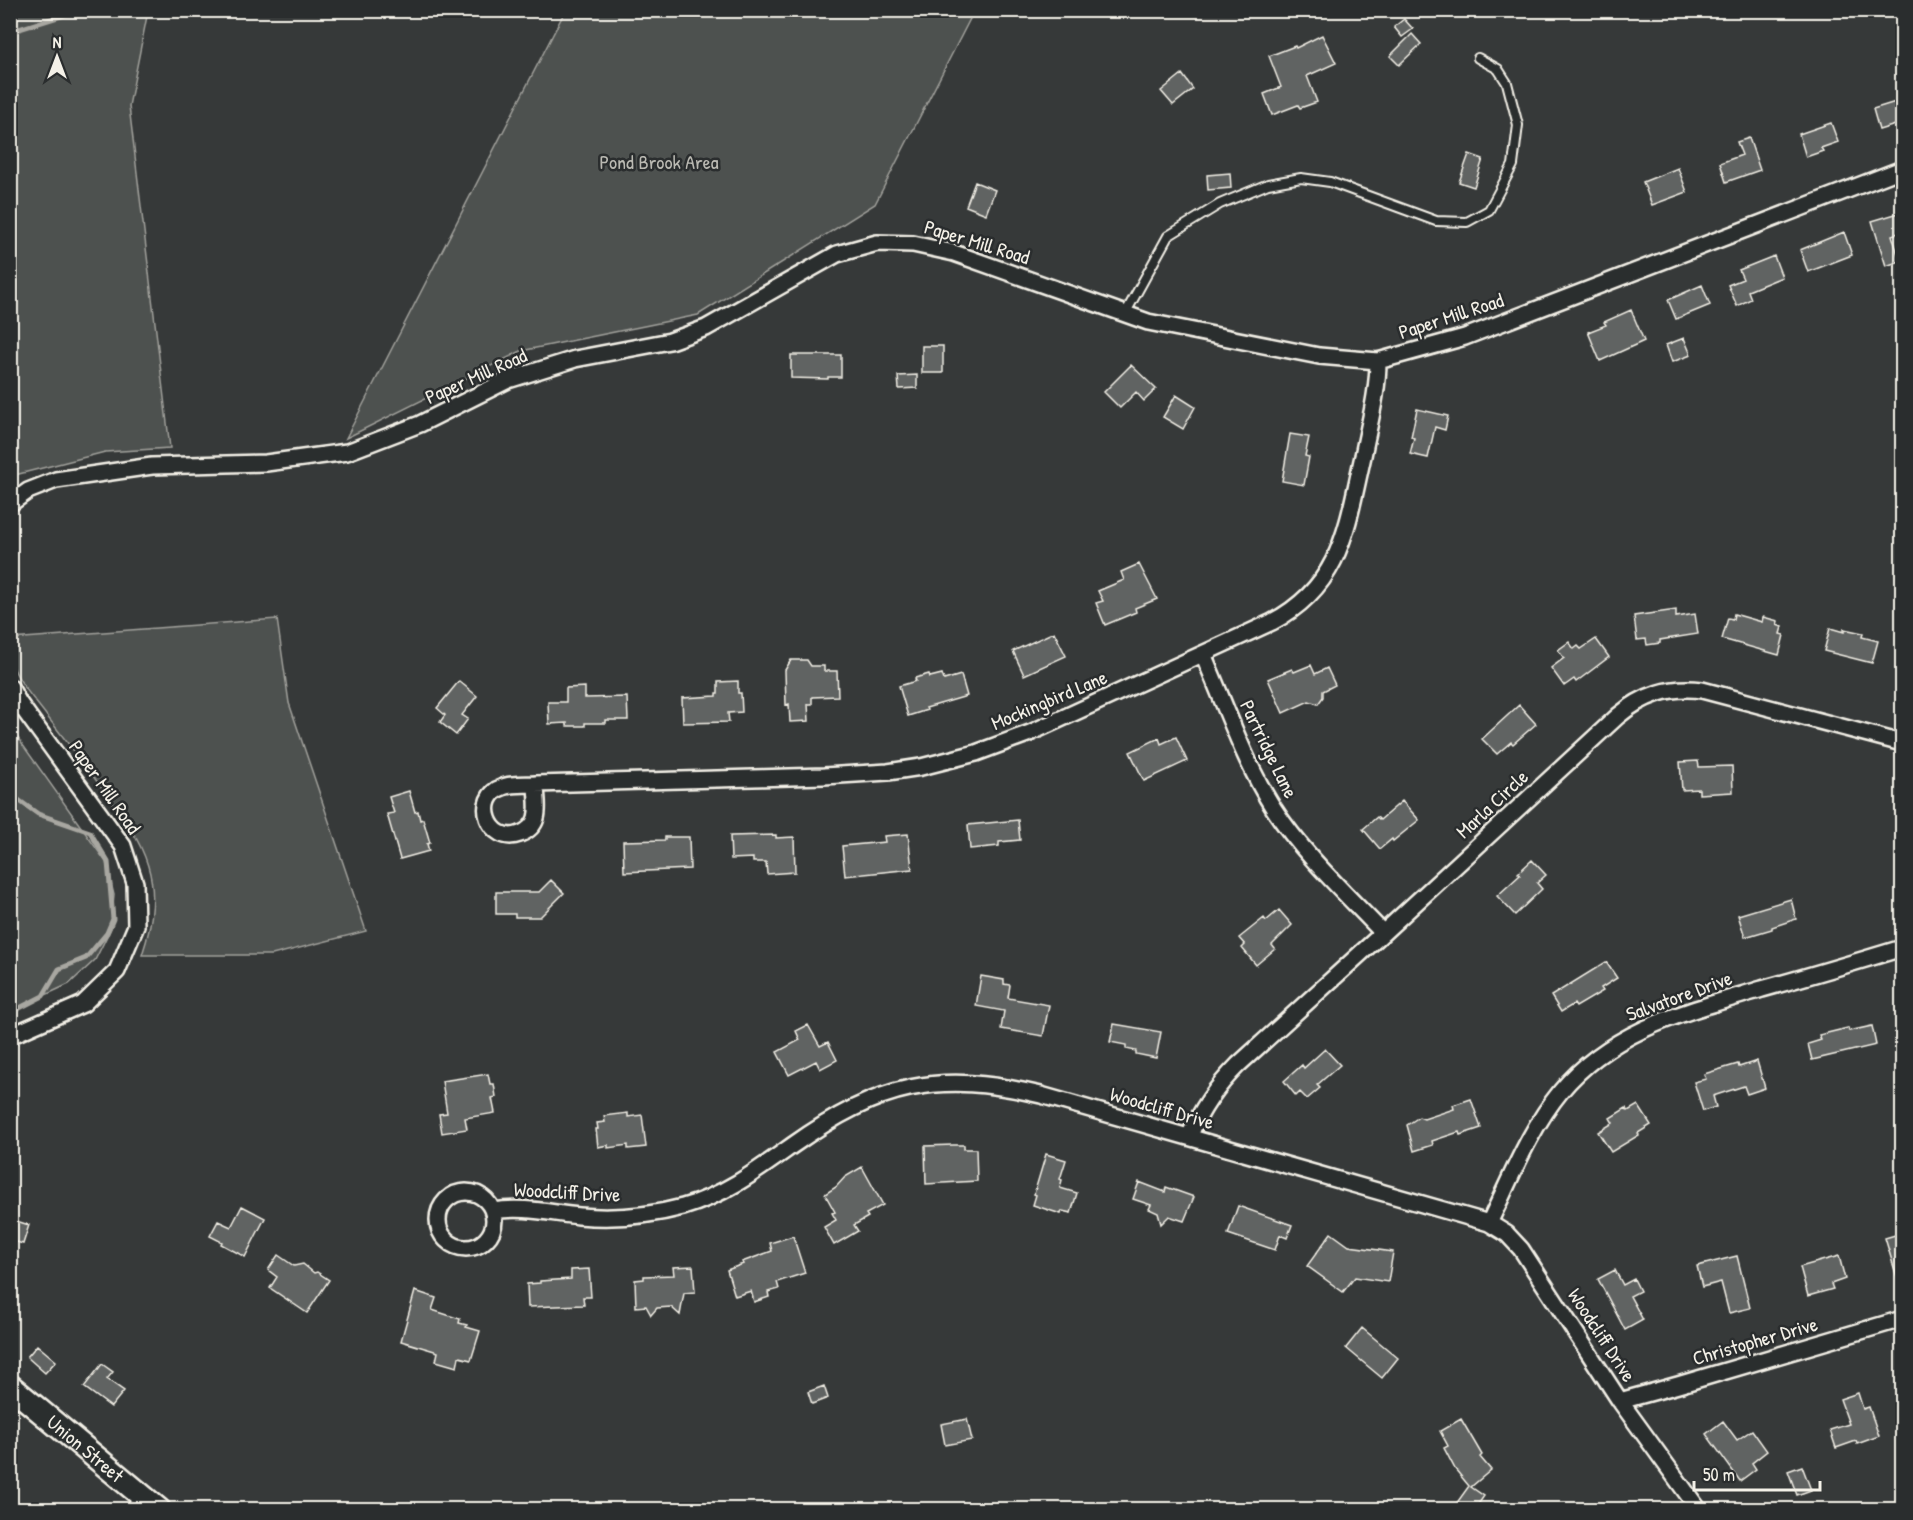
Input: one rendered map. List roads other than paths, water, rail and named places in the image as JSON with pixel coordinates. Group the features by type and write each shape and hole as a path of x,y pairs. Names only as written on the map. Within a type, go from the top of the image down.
{"main road":[{"name":"Union Street","path":"10,1386 150,1504"}],"street":[{"name":"Paper Mill Road","path":"10,504 28,491 56,480 152,466 266,463 347,452 420,424 508,380 574,359 670,341 706,328 837,254 877,243 913,244 954,253 1148,322 1319,356 1378,361 1465,337 1902,169"},
{"name":"Mockingbird Lane","path":"536,784 824,776 888,772 921,767 976,753 1022,736 1285,615 1309,597 1328,572 1341,544 1349,518 1376,396 1378,361"},
{"name":"Partridge Lane","path":"1203,654 1255,774 1274,810 1302,846 1383,933"},
{"name":"Paper Mill Road","path":"10,687 19,703 123,846 135,882 136,926 117,971 82,1004 10,1036"},
{"name":"Marla Circle","path":"1189,1137 1205,1104 1223,1079 1631,705 1653,694 1673,689 1702,690 1902,743"},
{"name":"Salvatore Drive","path":"1489,1223 1536,1126 1563,1088 1583,1069 1628,1036 1677,1015 1902,948"},
{"name":"Woodcliff Drive","path":"493,1211 518,1209 600,1218 645,1215 686,1206 724,1191 746,1179 824,1123 860,1103 900,1090 939,1083 978,1084 1020,1090 1489,1223 1507,1234 1521,1249 1620,1401 1699,1509"},
{"name":"Christopher Drive","path":"1620,1401 1902,1319"}],"lane":[{"path":"1125,314 1168,236 1220,204 1268,184 1301,178 1330,182 1436,221 1467,222 1489,210 1513,165 1518,125 1507,83 1498,69 1478,58"}],"waterway":[{"path":"10,34 16,30 80,10"},
{"path":"10,794 38,814 90,832 108,862 113,919 107,933 86,958 59,969 43,996 10,1013"}],"park label":[{"name":"Pond Brook Area","path":"659,162"}]}
